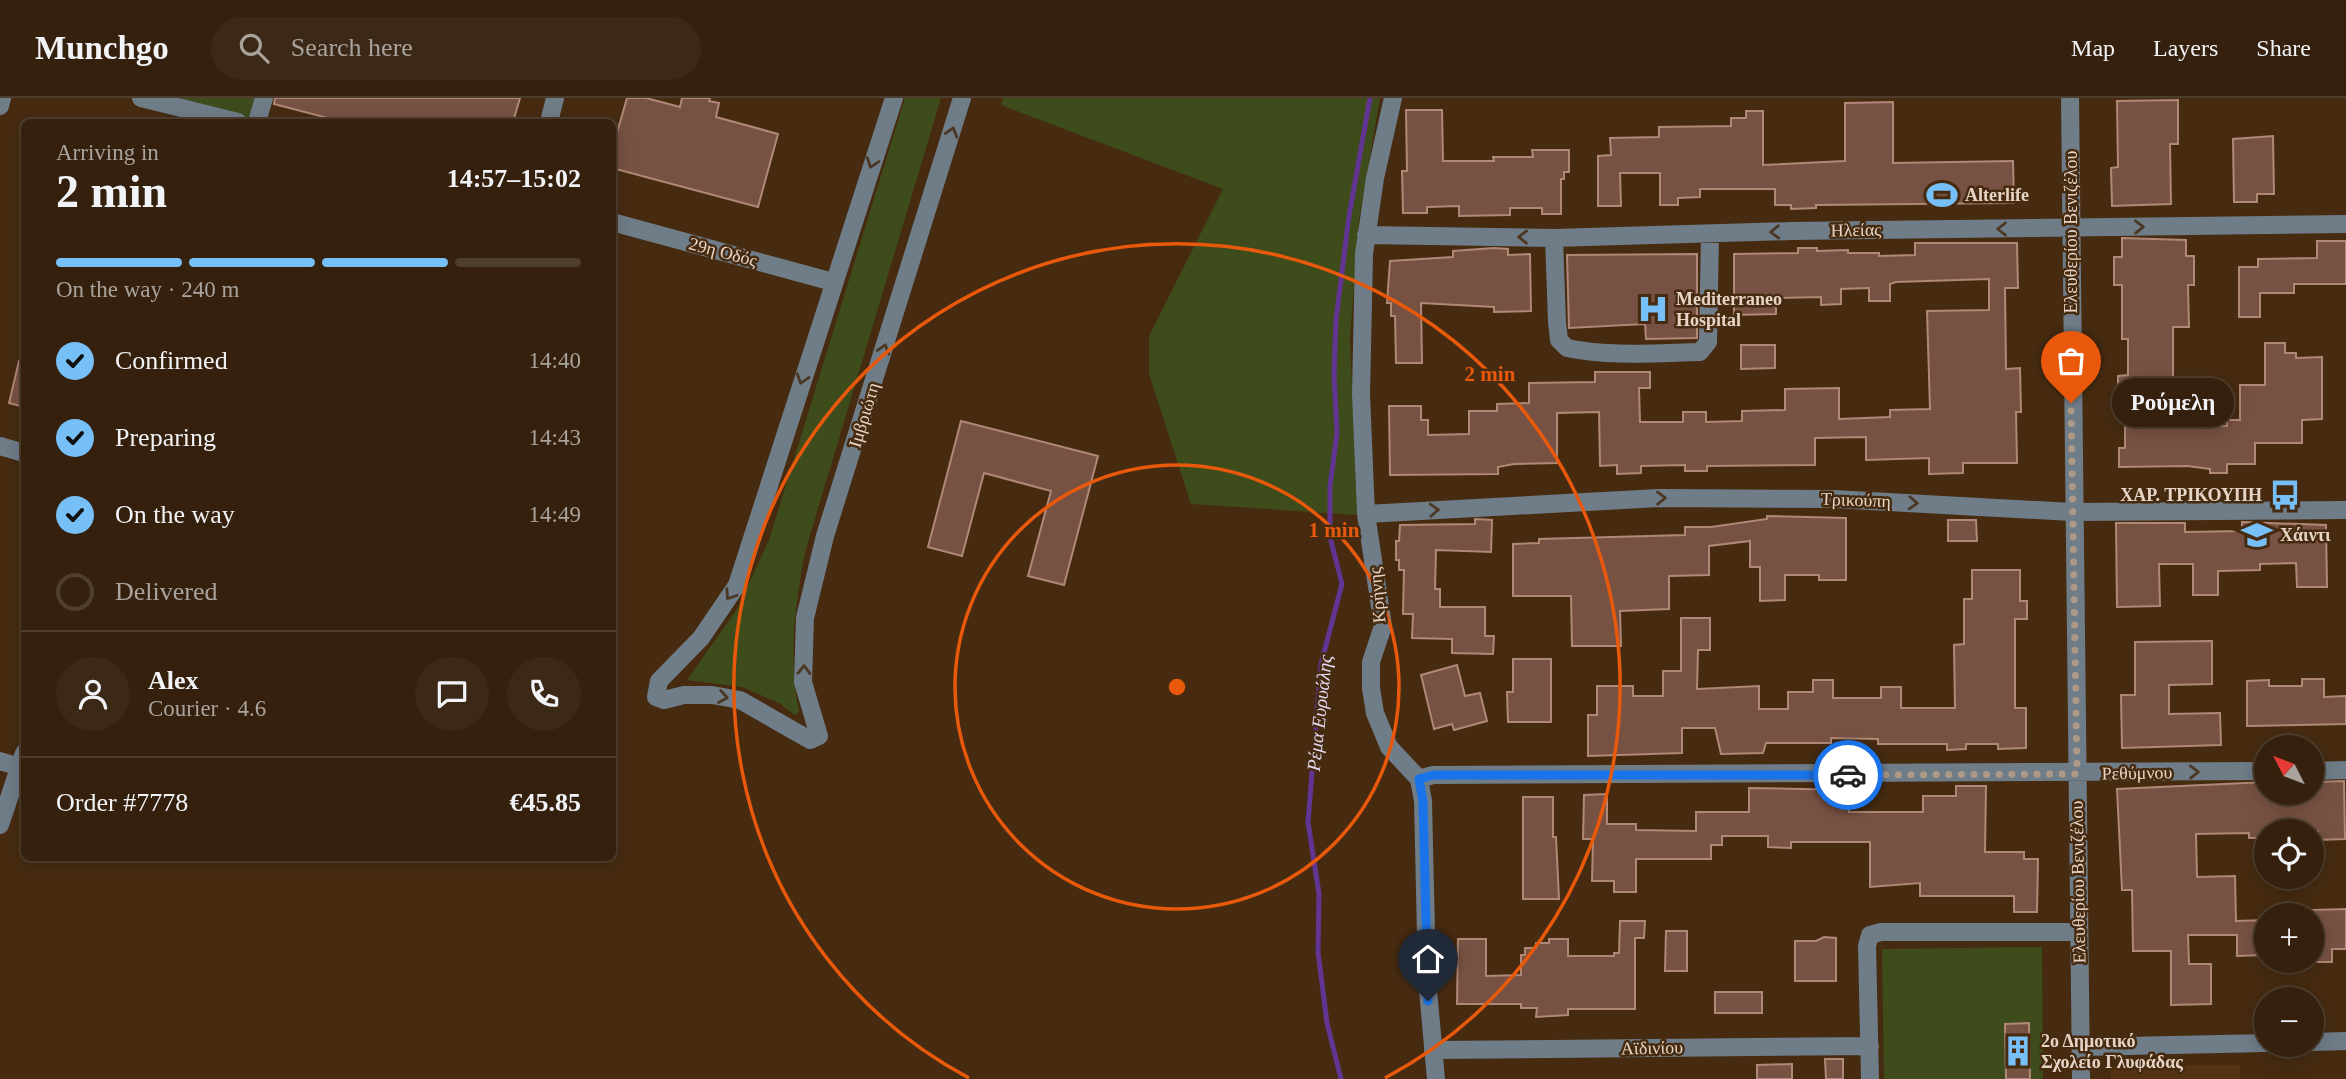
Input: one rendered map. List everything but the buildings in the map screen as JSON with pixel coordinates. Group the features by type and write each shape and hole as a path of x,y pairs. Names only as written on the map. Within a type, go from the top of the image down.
{"street":[{"path":"0,106 2,98"},
{"path":"141,98 226,119"},
{"path":"258,119 264,98"},
{"path":"550,119 555,98"},
{"path":"833,282 894,98"},
{"name":"Ιμβριώτη","path":"833,282 737,584 701,638 659,681 656,697 664,700 684,695 712,695 740,700 810,740 819,736 803,682 805,618 825,536 962,98"},
{"name":"Κρήνης","path":"1392,98 1366,235 1361,394 1366,514 1382,618 1371,662 1375,713 1389,747 1419,779"},
{"name":"Ελευθερίου Βενιζέλου","path":"2070,98 2072,512 2081,1079"},
{"name":"29η Οδός","path":"616,223 833,282"},
{"name":"Ηλείας","path":"1366,235 1554,237 2346,224"},
{"path":"1554,237 1559,340 1567,348 1618,353 1674,353 1700,352 1708,342 1710,234"},
{"path":"0,446 21,452"},
{"name":"Τρικούπη","path":"1366,514 1658,498 1835,499 2072,512 2346,510"},
{"path":"0,761 21,760"},
{"path":"0,825 21,763"},
{"path":"2324,771 2346,770"},
{"name":"Ρεθύμνου","path":"1419,779 1433,775 2254,771"},
{"path":"1419,779 1423,801 1427,979 1436,1079"},
{"path":"1870,1079 1867,946 1870,935 1881,932 2079,932"},
{"path":"2324,1042 2346,1041"},
{"path":"2081,1047 2254,1043"},
{"name":"Αϊδινίου","path":"1433,1050 1870,1046"}],"shaded area":[{"path":"2240,1065 2240,1079 2111,1079 2111,1066"}],"green space":[{"path":"174,98 257,98 251,118"},
{"path":"905,98 941,98 805,552 794,632 794,671 799,712 795,715 779,703 742,687 687,680 737,609 769,540"},
{"path":"1003,98 1380,98 1359,220 1350,339 1357,515 1191,504 1149,374 1149,336 1223,189 1001,105"},
{"path":"2042,947 2043,1079 1884,1079 1882,949"}],"waterway":[{"name":"Ρέμα Ευρυάλης","path":"1341,1079 1327,1023 1318,952 1319,894 1308,822 1321,664 1342,584 1330,537 1330,486 1337,433 1334,374 1336,320 1349,216 1370,98"}],"way so far":[{"path":"1848,775 2077,774 2071,403"}],"place":[{"name":"Alterlife","path":"1942,195"},
{"name":"Mediterraneo Hospital","path":"1653,309"},
{"name":"Ρούμελη","path":"2071,403"},
{"name":"ΧΑΡ. ΤΡΙΚΟΥΠΗ","path":"2285,495"},
{"name":"Χάιντι","path":"2257,535"},
{"name":"2ο Δημοτικό Σχολείο Γλυφάδας","path":"2018,1051"}],"route":[{"path":"1428,1001 1423,801 1419,779 1433,775 1848,775"}]}
